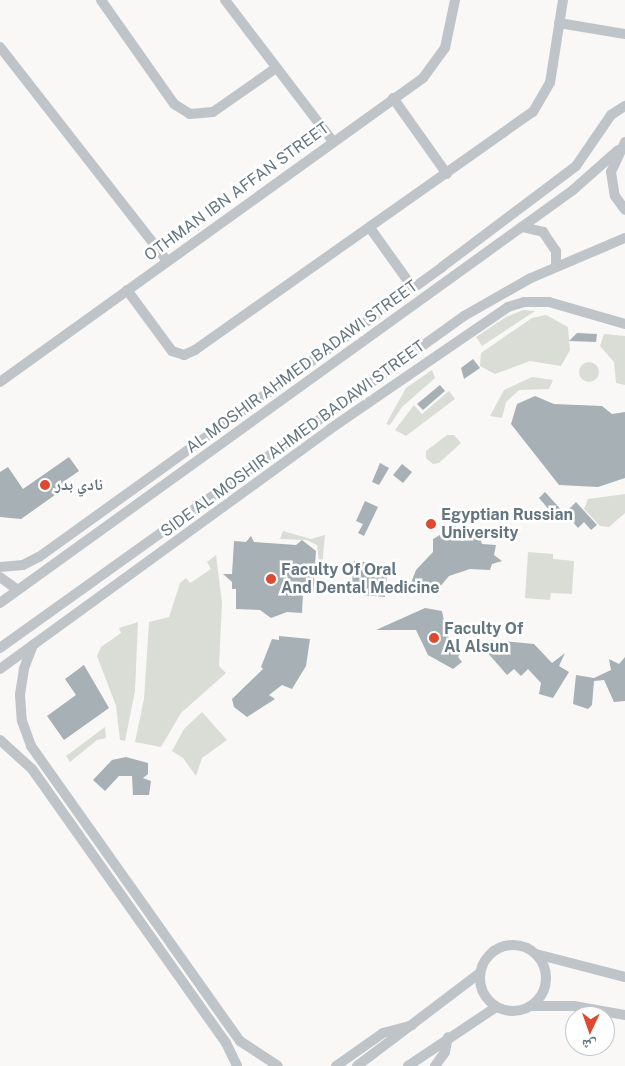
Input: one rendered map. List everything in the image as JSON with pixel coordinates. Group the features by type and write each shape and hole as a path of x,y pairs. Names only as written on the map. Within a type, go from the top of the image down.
{"street":[{"path":"101,0 174,104 190,114 213,112 276,68"},
{"path":"225,0 333,142"},
{"name":"OTHMAN IBN AFFAN STREET","path":"0,382 394,98 436,64 445,48 455,0"},
{"path":"127,290 172,351 190,353 519,124 543,98 550,83 563,0"},
{"path":"560,23 625,34"},
{"path":"0,47 167,261"},
{"path":"394,98 447,174"},
{"path":"0,567 23,565 39,557 442,267 562,177 588,152 611,116 625,106"},
{"path":"622,146 612,184 625,210"},
{"name":"AL MOSHIR AHMED BADAWI STREET","path":"0,603 573,190 622,146"},
{"path":"562,177 573,190"},
{"path":"522,227 543,232 556,251 556,267"},
{"path":"370,228 413,288"},
{"path":"0,648 322,417 484,304 556,267 625,238"},
{"path":"442,267 452,278"},
{"name":"SIDE AL MOSHIR AHMED BADAWI STREET","path":"0,669 330,429 491,317 516,304 541,301 625,324"},
{"path":"484,304 491,317"},
{"path":"379,312 389,323"},
{"path":"322,417 330,429"},
{"path":"125,558 134,572"},
{"path":"0,578 18,590"},
{"path":"34,644 21,682 24,727 38,757 240,1041 278,1066"},
{"path":"0,740 32,769 226,1043 236,1066"},
{"path":"74,830 84,823"},
{"path":"357,1066 480,972 492,952 506,946 522,946 536,954 625,977"},
{"path":"532,1006 542,995 546,981 544,966 536,954"},
{"path":"480,972 481,988 496,1007 514,1011 532,1006 574,1006 625,1015"},
{"path":"408,1066 448,1037 496,1007"},
{"path":"336,1066 383,1033 413,1025"},
{"path":"435,1066 445,1052 448,1037"}],"shaded area":[{"path":"523,310 535,311 482,346 476,337 506,317"},
{"path":"546,315 568,327 570,350 561,366 530,361 495,374 480,366 481,353 532,318"},
{"path":"604,334 625,336 625,385 616,383 614,362 600,346"},
{"path":"589,362 596,365 599,372 596,379 589,382 582,379 579,372 582,365"},
{"path":"432,370 435,378 402,407 390,425 386,424 406,388"},
{"path":"532,377 553,380 549,389 519,390 506,402 502,418 490,416 504,390"},
{"path":"449,391 455,399 406,436 395,430 414,405 422,414"},
{"path":"447,435 454,435 461,443 439,463 433,464 426,458 426,451"},
{"path":"625,494 625,513 609,527 600,526 584,509 588,499"},
{"path":"283,531 311,539 325,535 321,577 317,545 307,540 280,539"},
{"path":"528,552 553,554 553,559 574,561 572,594 551,593 550,600 525,598"},
{"path":"216,555 222,603 219,666 226,673 181,713 161,747 135,742 144,699 149,622 169,617 180,583 186,578 190,583 211,569 207,562"},
{"path":"138,622 135,691 125,741 120,740 116,706 97,656 101,647 121,633 119,628"},
{"path":"202,712 227,740 202,758 196,776 183,758 172,751 184,729"},
{"path":"105,727 106,738 97,740 70,762 66,756"}],"building":[{"path":"577,333 597,334 596,342 569,341"},
{"path":"473,359 480,368 464,379 461,368"},
{"path":"440,385 445,391 423,410 417,404"},
{"path":"535,396 554,404 602,406 612,414 625,412 625,478 598,487 559,485 511,424 517,404"},
{"name":"نادي بدر","path":"69,457 79,471 63,482 62,490 21,519 0,517 0,472 8,467 23,489"},
{"path":"380,463 389,468 379,485 372,482"},
{"path":"402,464 412,472 403,483 393,475"},
{"path":"545,492 565,514 558,520 539,498"},
{"path":"365,501 378,507 364,536 358,533 363,524 356,521"},
{"path":"576,502 597,525 591,530 584,522 578,528 565,513"},
{"path":"455,526 465,531 477,530 482,544 496,545 494,555 502,561 492,564 490,570 470,569 449,576 433,595 427,592 421,596 411,583 416,570 433,552 433,539"},
{"name":"Faculty Of Oral And Dental Medicine","path":"251,536 254,542 296,545 302,540 316,551 314,579 321,581 314,584 313,593 303,593 302,613 287,612 271,618 260,610 236,609 236,589 232,589 232,582 223,574 232,574 234,541 246,542"},
{"path":"354,561 375,563 374,573 387,574 385,597 351,594"},
{"name":"Faculty Of Al Alsun","path":"425,608 442,611 447,635 462,650 458,657 462,662 453,669 428,655 416,630 376,630"},
{"path":"279,636 310,639 306,666 292,689 282,685 269,695 275,699 247,717 234,707 232,699 263,669 261,667 272,639 279,640"},
{"path":"504,641 534,644 552,663 565,653 559,666 569,672 553,698 539,694 541,683 528,669 521,676 514,669 507,675 486,651 498,652 498,643"},
{"path":"625,657 625,701 614,702 604,680 594,681 592,705 588,709 573,704 576,675 594,678 611,670 609,659 619,664"},
{"path":"84,665 109,708 64,740 47,716 76,695 65,679"},
{"path":"126,757 148,763 148,774 143,778 151,781 149,795 133,795 132,776 119,776 105,791 93,780 112,760"}],"place":[{"name":"نادي بدر","path":"45,485"},
{"name":"Egyptian Russian University","path":"431,524"},
{"name":"Faculty Of Oral And Dental Medicine","path":"271,579"},
{"name":"Faculty Of Al Alsun","path":"434,638"}]}
